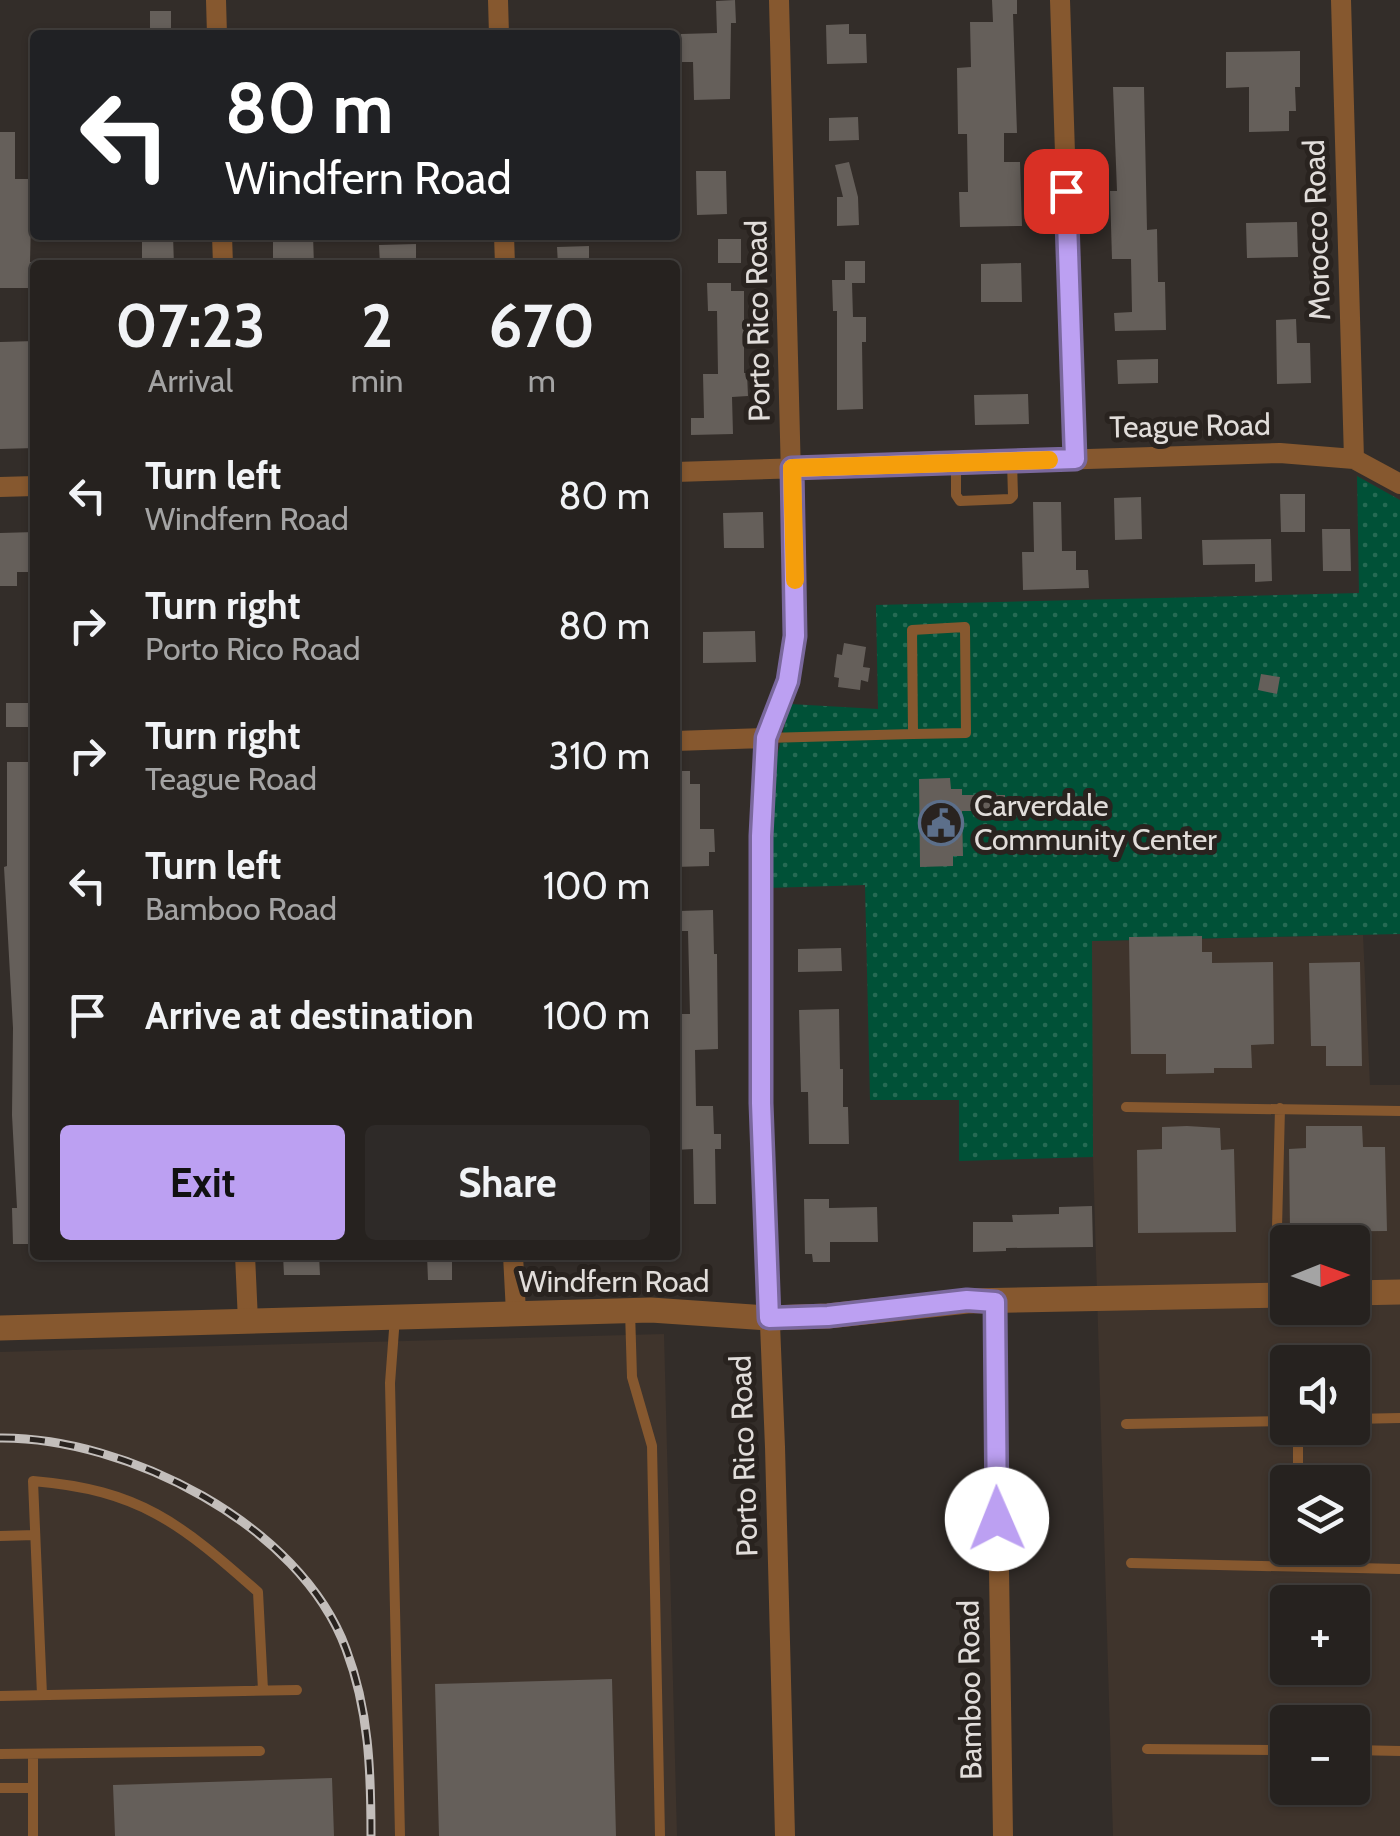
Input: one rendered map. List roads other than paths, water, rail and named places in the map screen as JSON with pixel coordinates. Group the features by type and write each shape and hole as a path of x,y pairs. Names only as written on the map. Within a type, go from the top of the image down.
{"street":[{"path":"216,0 217,30"},
{"path":"498,0 498,30"},
{"name":"Porto Rico Road","path":"779,0 795,636 788,681 766,738 759,957 785,1836"},
{"path":"1060,0 1075,459"},
{"name":"Morocco Road","path":"1341,0 1354,458"},
{"name":"Teague Road","path":"680,472 1280,453 1354,458 1400,484"},
{"path":"0,487 30,486"},
{"path":"680,741 766,738"},
{"path":"245,1260 248,1321"},
{"path":"513,1260 516,1314"},
{"path":"1370,1293 1400,1292"},
{"name":"Windfern Road","path":"0,1328 630,1310 769,1318 828,1316 967,1300 1270,1295"},
{"name":"Bamboo Road","path":"995,1302 1004,1836"}],"lane":[{"path":"956,463 956,494 960,500 1010,499 1012,461"},
{"path":"766,738 966,733 964,627 912,630 914,734"},
{"path":"1126,1106 1400,1111"},
{"path":"1277,1225 1280,1108"},
{"path":"630,1310 632,1377 652,1446 660,1836"},
{"path":"395,1317 390,1383 400,1836"},
{"path":"1370,1419 1400,1418"},
{"path":"1126,1424 1270,1420"},
{"path":"42,1695 33,1481 108,1492 160,1514 208,1548 258,1592 263,1690"},
{"path":"0,1536 35,1535"},
{"path":"1132,1563 1400,1569"},
{"path":"0,1696 297,1690"},
{"path":"1147,1748 1270,1750"},
{"path":"1370,1750 1400,1751"},
{"path":"0,1754 260,1751"},
{"path":"32,1836 33,1754"},
{"path":"0,1788 32,1788"}],"railway":[{"path":"0,1438 49,1442 101,1453 153,1471 203,1496 250,1527 290,1563 323,1604 354,1672 367,1741 371,1836"}],"place":[{"name":"Carverdale Community Center","path":"941,823"}]}
